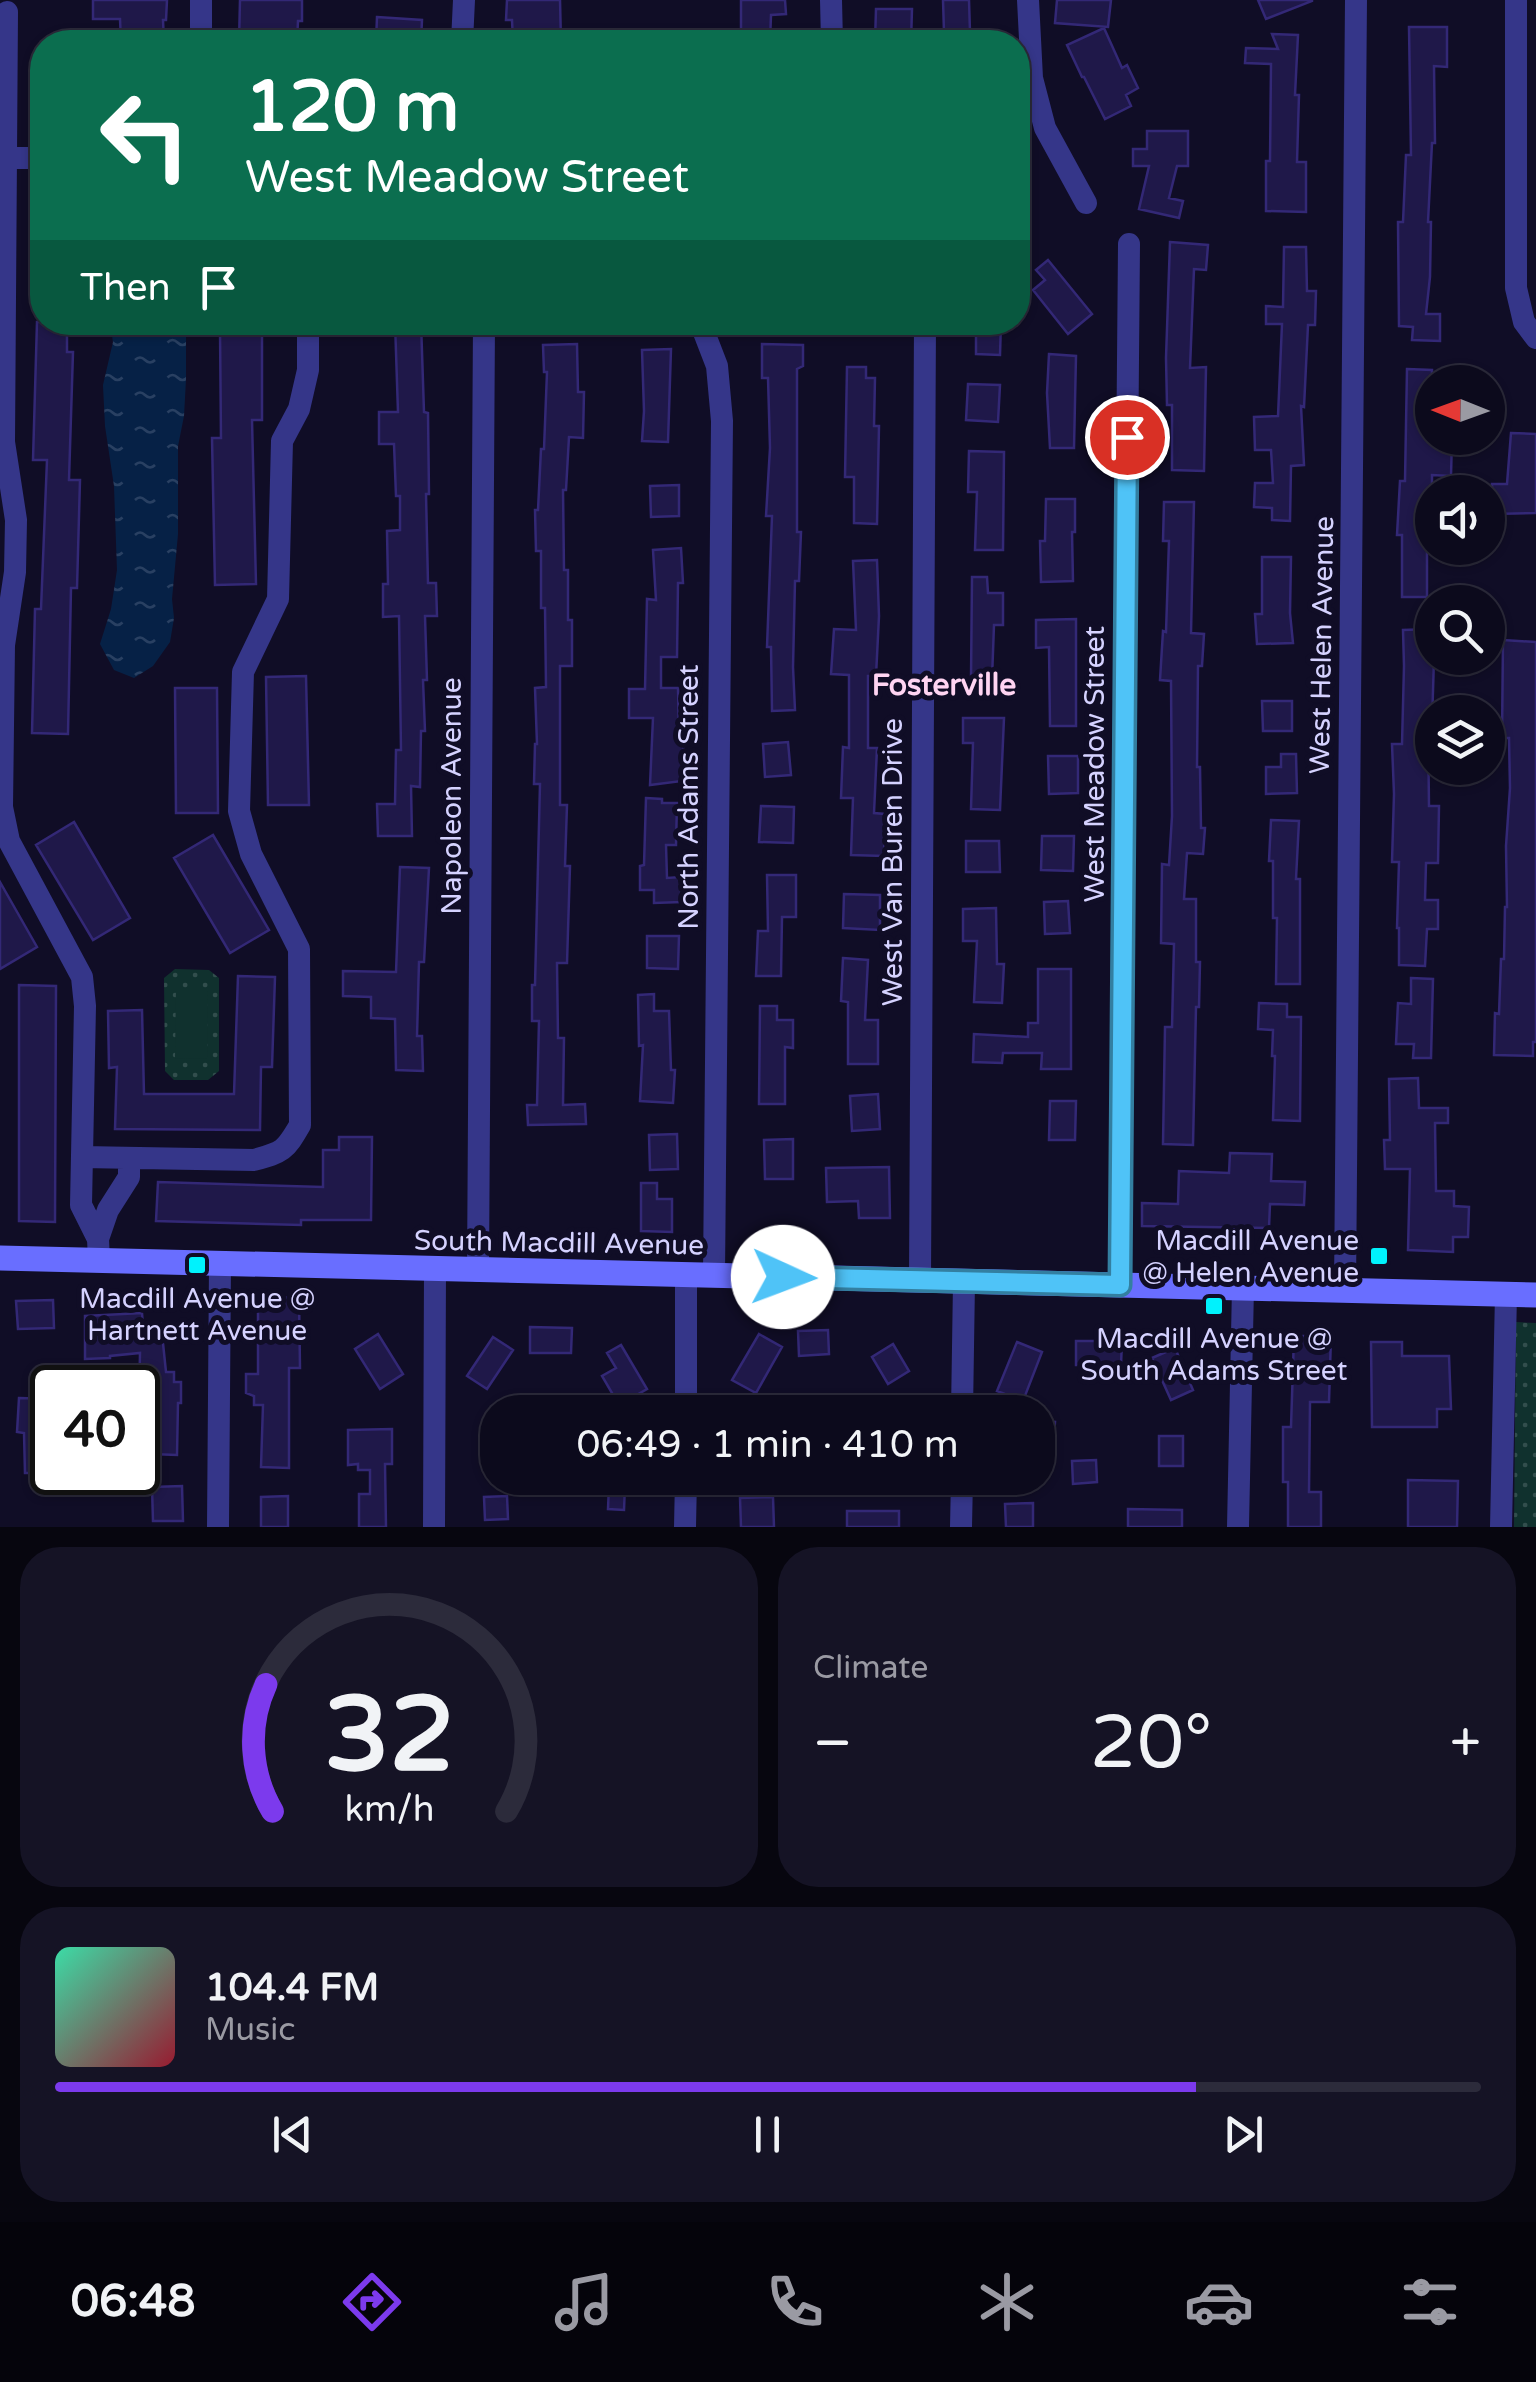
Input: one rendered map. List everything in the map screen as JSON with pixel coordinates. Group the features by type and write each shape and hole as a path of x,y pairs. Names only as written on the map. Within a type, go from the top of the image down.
{"street":[{"path":"201,0 201,30"},
{"path":"463,30 464,0"},
{"path":"831,0 832,30"},
{"path":"1028,0 1030,30"},
{"name":"West Helen Avenue","path":"1344,1290 1356,0"},
{"path":"1516,0 1516,288 1524,322 1536,338"},
{"path":"7,12 4,442 16,520 15,572 4,645 2,808 9,841 82,977 86,1006 81,1205 99,1250"},
{"path":"1030,39 1032,78 1045,128 1086,203"},
{"path":"6,158 30,158"},
{"name":"West Meadow Street","path":"1120,1285 1129,244"},
{"path":"82,1157 254,1160 278,1154 288,1146 300,1125 299,949 251,854 240,811 243,672 278,599 282,441 299,409 308,370 308,335"},
{"name":"Napoleon Avenue","path":"478,1270 484,335"},
{"name":"North Adams Street","path":"705,335 717,366 722,421 714,1276"},
{"name":"West Van Buren Drive","path":"920,1281 925,335"},
{"path":"99,1250 108,1210 129,1177 129,1158"},
{"name":"South Macdill Avenue","path":"0,1258 99,1250 220,1264 1536,1295"},
{"path":"218,1527 220,1264"},
{"path":"434,1527 435,1270"},
{"path":"686,1275 686,1395"},
{"path":"962,1395 964,1282"},
{"path":"1238,1527 1243,1287"},
{"path":"1501,1527 1506,1294"},
{"path":"686,1495 686,1527"},
{"path":"961,1527 962,1495"}],"green space":[{"path":"175,969 209,970 219,978 219,1071 208,1080 174,1080 165,1071 164,978"},
{"path":"176,989 208,989 207,1059 175,1058"},
{"path":"1516,1322 1536,1323 1536,1527 1514,1527"}],"water":[{"path":"112,335 186,336 184,416 178,446 174,618 170,642 153,666 134,678 114,670 100,644 117,570 114,486 103,385"}],"building":[{"path":"93,0 167,0 163,30 120,30 120,19 93,19"},
{"path":"240,0 302,0 302,21 298,21 298,30 239,30"},
{"path":"507,0 560,0 561,30 512,30 512,20 506,20"},
{"path":"741,0 785,0 786,14 771,15 770,30 741,30"},
{"path":"943,0 969,0 970,30 944,30"},
{"path":"1057,0 1111,0 1108,27 1055,23"},
{"path":"1258,0 1312,0 1312,1 1266,19"},
{"path":"876,9 912,9 911,30 875,30"},
{"path":"377,17 422,20 422,30 376,30"},
{"path":"1409,27 1447,27 1447,67 1434,66 1435,143 1428,222 1430,277 1426,314 1440,314 1440,341 1412,340 1413,327 1399,326 1398,222 1403,222 1406,155 1411,155"},
{"path":"1104,28 1122,68 1127,65 1138,88 1126,95 1131,106 1105,119 1067,45"},
{"path":"1272,34 1298,35 1297,162 1306,162 1306,212 1266,211 1271,64 1245,63 1246,48 1278,49"},
{"path":"1147,131 1188,131 1188,166 1177,166 1169,198 1183,201 1179,218 1139,209 1149,166 1133,166 1133,149 1147,149"},
{"path":"1170,242 1208,245 1206,270 1194,269 1190,368 1206,367 1204,471 1172,470 1172,405 1167,405 1166,358"},
{"path":"1284,247 1306,247 1307,291 1316,291 1315,325 1308,325 1304,407 1301,406 1304,465 1291,466 1290,521 1272,520 1272,508 1254,507 1255,483 1273,483 1271,450 1255,450 1254,417 1278,416 1282,324 1266,324 1266,306 1283,307"},
{"path":"1048,260 1092,314 1068,334 1033,290 1045,280 1036,270"},
{"path":"37,335 67,335 67,352 73,352 69,480 80,480 77,588 71,588 68,734 32,733 35,609 41,609 47,460 33,460"},
{"path":"220,335 262,335 262,420 252,420 256,584 215,585 212,438 221,438"},
{"path":"395,335 421,335 424,412 428,413 428,583 436,583 437,616 425,616 425,731 421,731 420,787 411,786 412,836 378,836 377,804 395,804 396,750 401,750 399,616 383,617 383,584 388,584 387,531 400,530 400,496 396,496 394,444 379,444 379,412 398,412"},
{"path":"976,335 1001,335 1000,355 976,354"},
{"path":"577,344 578,392 584,392 583,438 569,437 563,490 564,570 568,570 572,666 560,666 560,805 567,805 565,866 570,866 567,963 557,963 558,1038 564,1038 563,1105 585,1104 586,1124 528,1125 527,1105 537,1105 539,1021 532,1021 540,784 534,784 535,688 546,687 545,608 541,608 541,551 536,551 535,510 544,449 547,372 543,345"},
{"path":"762,344 803,345 803,366 797,369 797,532 801,532 799,581 795,581 795,710 772,711 771,647 767,647 772,516 766,516 770,448 768,378 762,378"},
{"path":"671,349 668,442 642,441 642,350"},
{"path":"1049,354 1076,356 1074,448 1050,448"},
{"path":"847,367 866,367 866,378 875,378 874,426 879,426 877,524 854,523 854,477 845,477"},
{"path":"1407,369 1415,369 1415,455 1452,455 1451,475 1415,475 1415,565 1427,565 1427,585 1415,585 1415,597 1402,597 1402,535 1397,535 1400,481 1405,481"},
{"path":"968,384 1000,385 998,422 966,420"},
{"path":"1511,433 1536,434 1536,513 1505,514"},
{"path":"969,451 1004,452 1003,550 975,550 977,492 968,492"},
{"path":"679,485 679,516 651,517 650,486"},
{"path":"1046,499 1075,499 1073,581 1041,582 1040,541 1045,541"},
{"path":"1164,502 1194,502 1191,633 1204,634 1202,666 1198,666 1197,767 1201,828 1205,828 1203,854 1187,853 1184,899 1196,899 1196,962 1200,962 1193,1145 1163,1144 1165,1027 1172,1027 1174,944 1161,943 1162,864 1169,865 1172,816 1171,681 1160,680 1169,541 1163,541"},
{"path":"681,548 683,583 678,583 677,657 661,657 661,688 678,688 679,735 684,735 682,781 650,785 653,718 629,718 629,689 645,689 647,599 656,600 653,550"},
{"path":"1262,557 1291,557 1293,643 1257,644 1255,614 1262,614"},
{"path":"877,560 879,616 876,676 868,676 868,748 877,748 874,813 885,814 884,856 851,855 853,798 841,798 843,747 849,748 849,675 831,674 834,629 856,630 853,561"},
{"path":"972,577 987,577 988,593 1003,593 1003,625 994,625 992,679 971,679"},
{"path":"1076,619 1076,726 1050,726 1049,647 1036,648 1036,620"},
{"path":"1403,630 1415,630 1415,675 1433,675 1433,695 1415,695 1415,785 1429,785 1429,806 1439,806 1438,863 1426,863 1425,900 1438,900 1438,929 1427,929 1425,966 1399,965 1399,862 1392,862 1392,744 1402,744"},
{"path":"1505,640 1536,642 1533,1056 1494,1055 1495,1013 1499,1014 1504,959 1510,788 1509,738 1505,738"},
{"path":"306,676 309,805 268,805 266,677"},
{"path":"175,688 217,688 218,813 176,813"},
{"path":"1262,701 1292,701 1292,731 1263,731"},
{"path":"963,718 1004,718 1000,810 971,809 973,743 963,743"},
{"path":"788,742 791,775 765,777 763,744"},
{"path":"1281,754 1296,754 1297,793 1266,794 1266,767 1281,767"},
{"path":"1048,756 1078,756 1078,793 1049,794"},
{"path":"646,798 677,803 676,845 666,845 667,878 681,877 681,902 654,903 654,890 640,890"},
{"path":"761,806 794,807 793,843 759,842"},
{"path":"1271,820 1299,821 1296,879 1300,879 1300,984 1276,984 1277,918 1273,918 1273,861 1269,861"},
{"path":"74,822 130,918 93,940 36,845"},
{"path":"213,835 269,930 230,953 174,858"},
{"path":"1042,836 1074,836 1073,871 1041,870"},
{"path":"966,841 999,841 1000,872 966,872"},
{"path":"400,867 429,868 424,962 419,962 417,1036 422,1036 423,1071 396,1070 395,1019 371,1018 371,997 343,996 343,971 396,972"},
{"path":"767,875 796,875 796,917 782,917 781,976 756,976 758,931 768,931"},
{"path":"0,882 37,947 0,969"},
{"path":"844,894 880,895 880,930 843,928"},
{"path":"1068,901 1070,933 1045,934 1044,902"},
{"path":"996,908 997,964 1004,964 1002,1003 974,1002 977,941 963,941 963,909"},
{"path":"647,936 679,936 678,969 647,968"},
{"path":"843,958 868,960 865,1020 878,1020 878,1064 848,1064 848,1002 841,1001"},
{"path":"1038,969 1071,969 1071,1069 1041,1069 1042,1053 1003,1053 1002,1063 973,1062 974,1034 1028,1037 1028,1023 1038,1023"},
{"path":"238,976 275,977 272,1067 261,1067 260,1130 115,1129 117,1067 109,1068 108,1011 142,1010 144,1094 234,1094"},
{"path":"1411,978 1433,979 1431,1058 1413,1058 1414,1044 1396,1044 1398,1003 1411,1004"},
{"path":"19,985 56,986 55,1222 19,1221"},
{"path":"654,994 654,1011 669,1011 671,1070 675,1070 673,1103 640,1101 643,1045 639,1046 638,995"},
{"path":"1259,1003 1287,1004 1287,1017 1301,1017 1300,1121 1273,1120 1273,1030 1258,1029"},
{"path":"760,1006 777,1006 777,1020 793,1020 793,1048 785,1047 785,1104 759,1104"},
{"path":"1418,1078 1419,1108 1448,1108 1448,1123 1435,1123 1436,1191 1454,1191 1454,1206 1469,1207 1468,1237 1453,1237 1453,1252 1408,1250 1410,1169 1385,1169 1384,1140 1390,1140 1389,1079"},
{"path":"878,1094 880,1129 852,1131 850,1096"},
{"path":"1050,1101 1076,1101 1075,1140 1049,1140"},
{"path":"677,1134 678,1169 650,1170 649,1135"},
{"path":"339,1137 372,1137 371,1220 301,1220 301,1225 156,1221 158,1182 323,1187 323,1150 339,1150"},
{"path":"793,1139 793,1179 765,1179 764,1140"},
{"path":"1230,1153 1272,1154 1271,1181 1305,1182 1304,1205 1270,1204 1269,1228 1142,1226 1142,1203 1178,1204 1179,1171 1229,1173"},
{"path":"889,1167 890,1218 859,1218 858,1201 827,1202 826,1168"},
{"path":"641,1183 657,1183 657,1199 672,1199 672,1232 641,1231"},
{"path":"265,1297 299,1298 300,1368 289,1368 289,1468 261,1467 263,1405 254,1405 254,1396 246,1393 246,1374 258,1374 258,1306 265,1306"},
{"path":"53,1300 54,1328 18,1329 16,1301"},
{"path":"142,1313 143,1326 161,1324 166,1372 174,1372 174,1382 181,1382 177,1455 160,1454 160,1365 140,1365 140,1353 85,1359 85,1316"},
{"path":"530,1327 572,1328 571,1353 530,1353"},
{"path":"828,1330 829,1354 799,1356 798,1331"},
{"path":"378,1334 403,1374 380,1389 355,1349"},
{"path":"759,1334 782,1347 756,1393 732,1380"},
{"path":"1294,1336 1331,1336 1329,1402 1310,1402 1309,1492 1321,1492 1321,1527 1288,1527 1283,1427 1291,1427"},
{"path":"493,1337 513,1350 487,1389 467,1376"},
{"path":"1076,1341 1122,1341 1121,1365 1076,1365"},
{"path":"1017,1342 1042,1352 1025,1395 997,1391"},
{"path":"1371,1342 1402,1342 1402,1356 1449,1356 1451,1409 1437,1409 1437,1427 1372,1427"},
{"path":"893,1344 909,1371 888,1384 872,1357"},
{"path":"621,1345 647,1389 636,1395 613,1395 602,1376 616,1368 607,1353"},
{"path":"1175,1348 1193,1390 1171,1400 1152,1358"},
{"path":"19,1398 30,1398 30,1473 25,1473 24,1433 17,1432"},
{"path":"392,1429 392,1464 385,1464 386,1527 359,1527 359,1494 370,1494 370,1470 358,1470 358,1464 348,1465 348,1430"},
{"path":"1159,1436 1183,1436 1183,1466 1159,1466"},
{"path":"1096,1460 1097,1482 1073,1484 1072,1461"},
{"path":"1408,1480 1458,1481 1457,1527 1408,1527"},
{"path":"182,1486 183,1521 153,1521 152,1495 160,1495 160,1487"},
{"path":"609,1495 625,1495 624,1510 608,1509"},
{"path":"288,1496 288,1527 261,1527 261,1497"},
{"path":"507,1496 508,1519 485,1520 484,1497"},
{"path":"773,1497 774,1527 741,1527 740,1498"},
{"path":"1033,1503 1033,1527 1006,1527 1005,1504"},
{"path":"1128,1509 1182,1510 1182,1527 1128,1527"},
{"path":"847,1511 899,1511 899,1527 847,1527"}],"place":[{"name":"Macdill Avenue @ Helen Avenue","path":"1379,1256"},
{"name":"Macdill Avenue @ Hartnett Avenue","path":"197,1265"},
{"name":"Macdill Avenue @ South Adams Street","path":"1214,1306"}],"district":[{"name":"Fosterville","path":"944,685"}],"route":[{"path":"783,1277 1120,1285 1127,437"}]}
